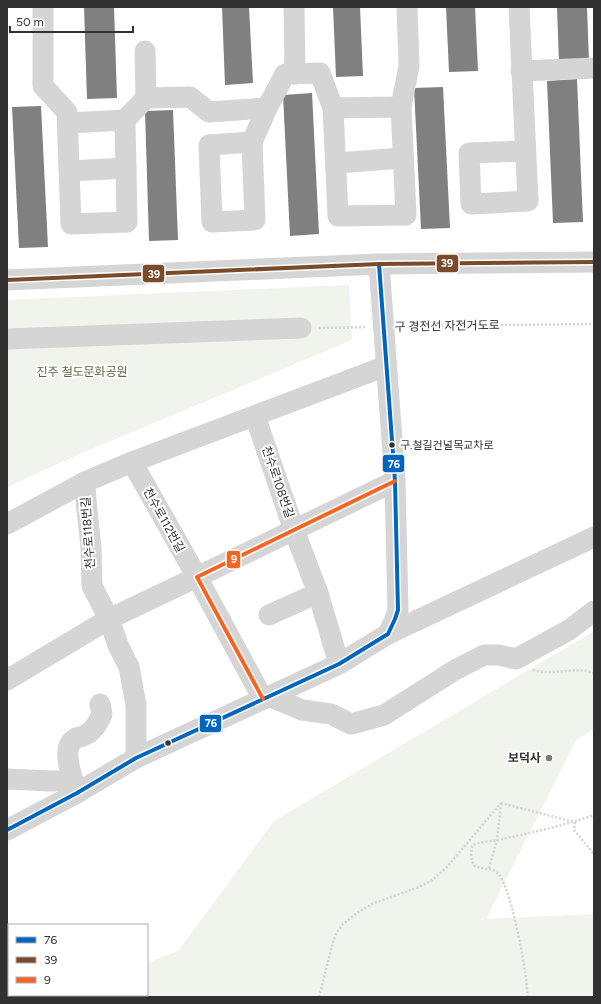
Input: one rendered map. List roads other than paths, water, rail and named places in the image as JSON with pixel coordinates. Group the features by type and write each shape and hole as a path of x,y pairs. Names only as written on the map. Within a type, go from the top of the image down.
{"street":[{"path":"43,7 43,86 67,112 71,224 127,222 125,120"},
{"path":"294,7 295,74"},
{"path":"252,142 267,108 286,74 320,73 334,108 338,216 406,215 401,107 409,66 407,7"},
{"path":"519,7 525,151"},
{"path":"68,123 125,120 146,98 145,51"},
{"path":"521,71 594,68"},
{"path":"146,98 190,97 209,112 267,108"},
{"path":"334,108 401,107"},
{"path":"337,163 403,158"},
{"path":"70,171 126,168"},
{"path":"7,280 379,264 594,262"},
{"path":"379,264 395,481 398,610 388,634"},
{"path":"7,338 301,328"},
{"path":"85,482 132,462 386,366"},
{"name":"천수로108번길","path":"255,416 294,530 318,593 339,664"},
{"name":"천수로112번길","path":"132,462 266,698"},
{"path":"7,680 109,620 395,481"},
{"name":"천수로118번길","path":"7,524 85,482 91,548 92,586 109,620 118,645 129,667 136,705 136,758"},
{"path":"7,830 75,787 339,664 388,634 594,537"},
{"path":"268,615 318,593"},
{"path":"266,698 302,710 331,714 351,724 384,715 455,670 484,654 500,655 516,659 569,630 594,611"},
{"path":"75,787 67,758 70,744 75,738 87,735 98,722 102,714 100,704"},
{"path":"7,779 51,781 75,787"}],"place":[{"name":"구.철길건널목교차로","path":"392,445"},
{"name":"보덕사","path":"549,758"}],"park label":[{"name":"진주 철도문화공원","path":"82,372"}]}
